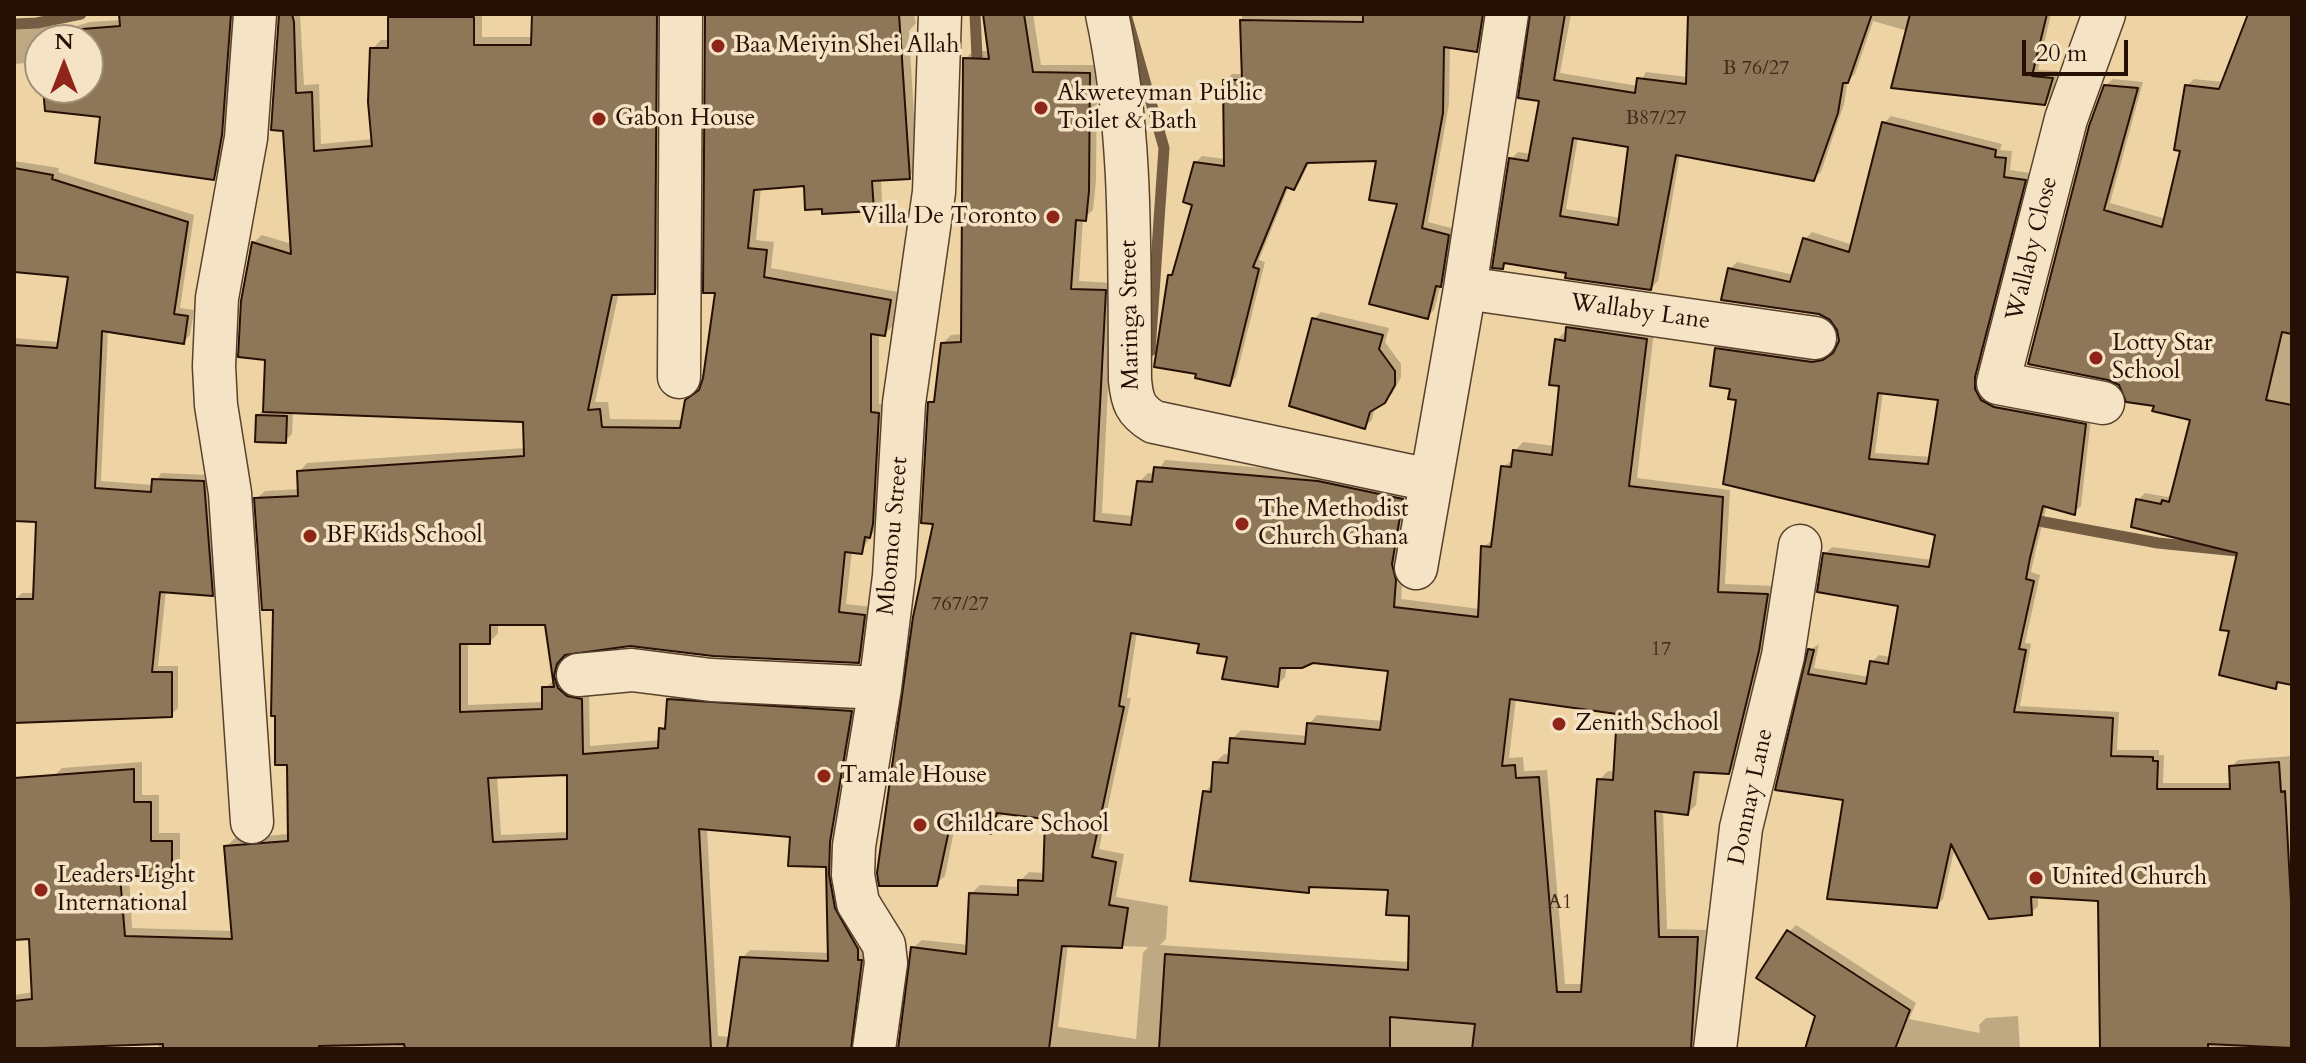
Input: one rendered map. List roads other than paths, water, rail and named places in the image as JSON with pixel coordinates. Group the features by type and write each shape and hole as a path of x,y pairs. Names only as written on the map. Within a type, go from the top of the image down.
{"street":[{"path":"252,822 230,493 216,405 214,366 217,298 246,138 255,14"},
{"path":"679,377 681,14"},
{"name":"Mbomou Street","path":"874,1049 883,994 884,945 858,903 853,875 854,846 880,688 894,576 904,403 934,192 940,14"},
{"name":"Maringa Street","path":"1107,14 1117,63 1129,157 1130,380 1132,401 1141,415 1154,422 1430,480"},
{"path":"1416,568 1465,288 1507,14"},
{"name":"Wallaby Close","path":"2103,403 1998,383 2066,119 2104,14"},
{"name":"Wallaby Lane","path":"1465,288 1815,338"},
{"name":"Donnay Lane","path":"1715,1049 1741,828 1783,656 1800,546"},
{"path":"578,675 632,670 711,680 880,688"}],"waterway":[{"path":"14,24 37,23 81,14"},
{"path":"975,14 977,57"},
{"path":"1127,18 1164,148 1150,351"},
{"path":"2028,519 2158,543 2237,551"}],"place":[{"name":"Baa Meiyin Shei Allah","path":"718,46"},
{"name":"Akweteyman Public Toilet & Bath","path":"1041,108"},
{"name":"Gabon House","path":"599,119"},
{"name":"Villa De Toronto","path":"1053,217"},
{"name":"Lotty Star School","path":"2096,358"},
{"name":"The Methodist Church Ghana","path":"1242,524"},
{"name":"BF Kids School","path":"310,536"},
{"name":"Zenith School","path":"1559,724"},
{"name":"Tamale House","path":"824,776"},
{"name":"Childcare School","path":"920,825"},
{"name":"United Church","path":"2036,878"},
{"name":"Leaders Light International","path":"41,890"}]}
